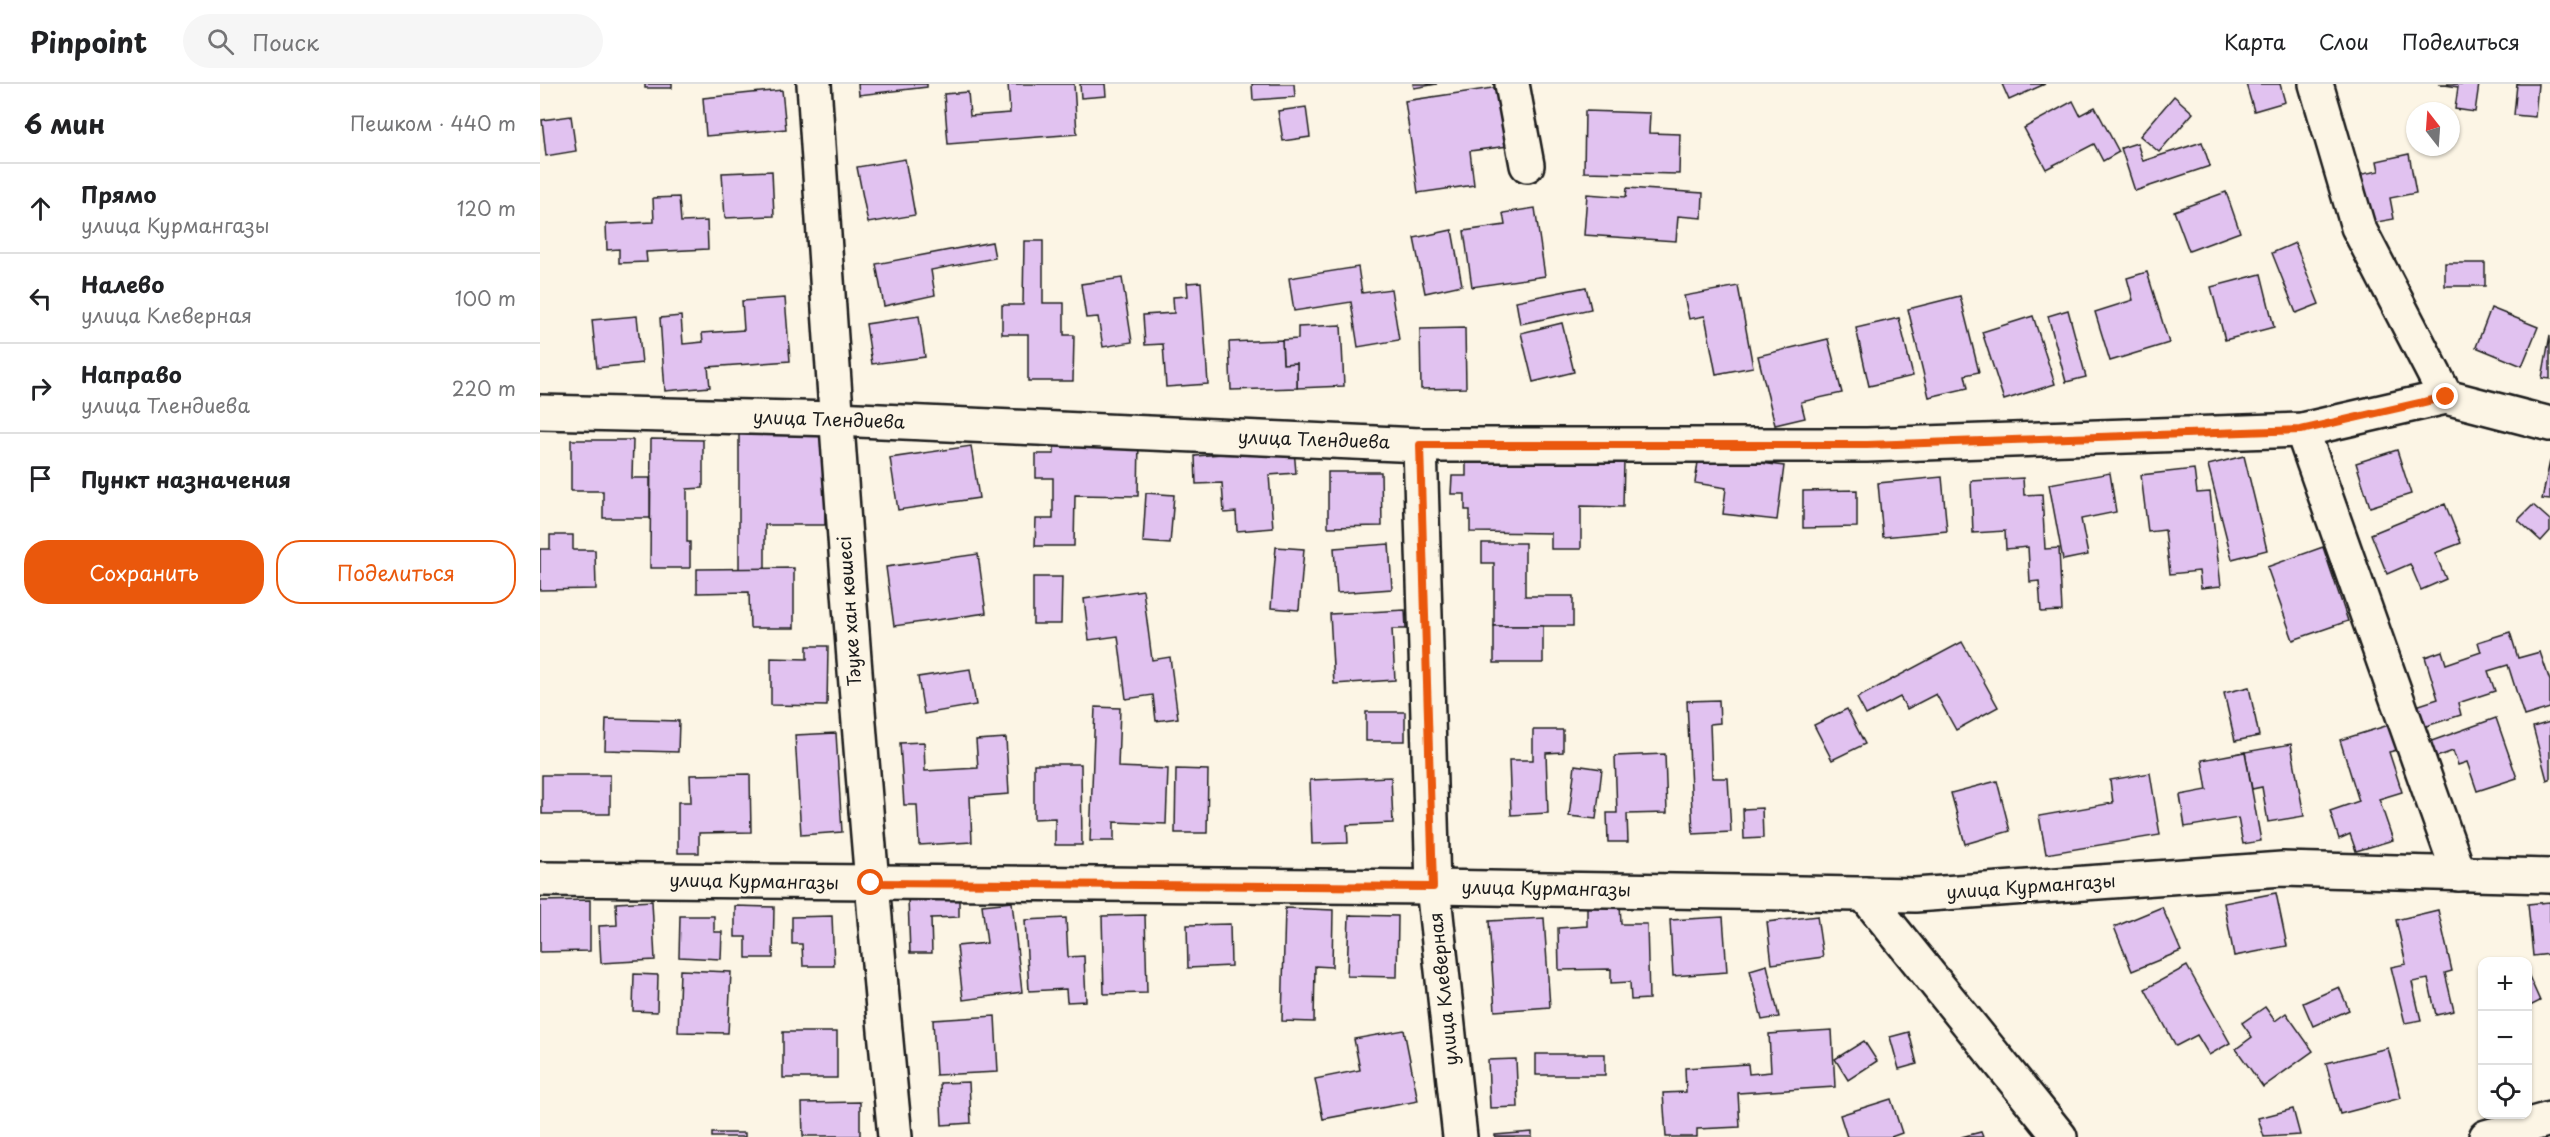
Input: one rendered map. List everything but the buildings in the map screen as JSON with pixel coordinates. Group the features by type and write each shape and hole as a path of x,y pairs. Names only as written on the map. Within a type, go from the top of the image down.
{"street":[{"name":"Тәуке хан көшесі","path":"814,84 836,420 871,883 895,1137"},
{"path":"1512,84 1527,165"},
{"path":"2316,84 2358,227 2446,397"},
{"name":"улица Тлендиева","path":"540,412 836,420 1420,445 1867,445 2301,430 2446,397 2550,424"},
{"path":"2301,430 2459,874"},
{"name":"улица Клеверная","path":"1420,445 1433,887 1460,1137"},
{"name":"улица Курмангазы","path":"540,879 1433,887 1915,896 2282,869 2550,876"},
{"path":"1864,894 2060,1137"},
{"path":"2486,1137 2550,1119"}],"route":[{"path":"871,883 1433,887 1420,445 1867,445 2301,430 2446,397"}]}
